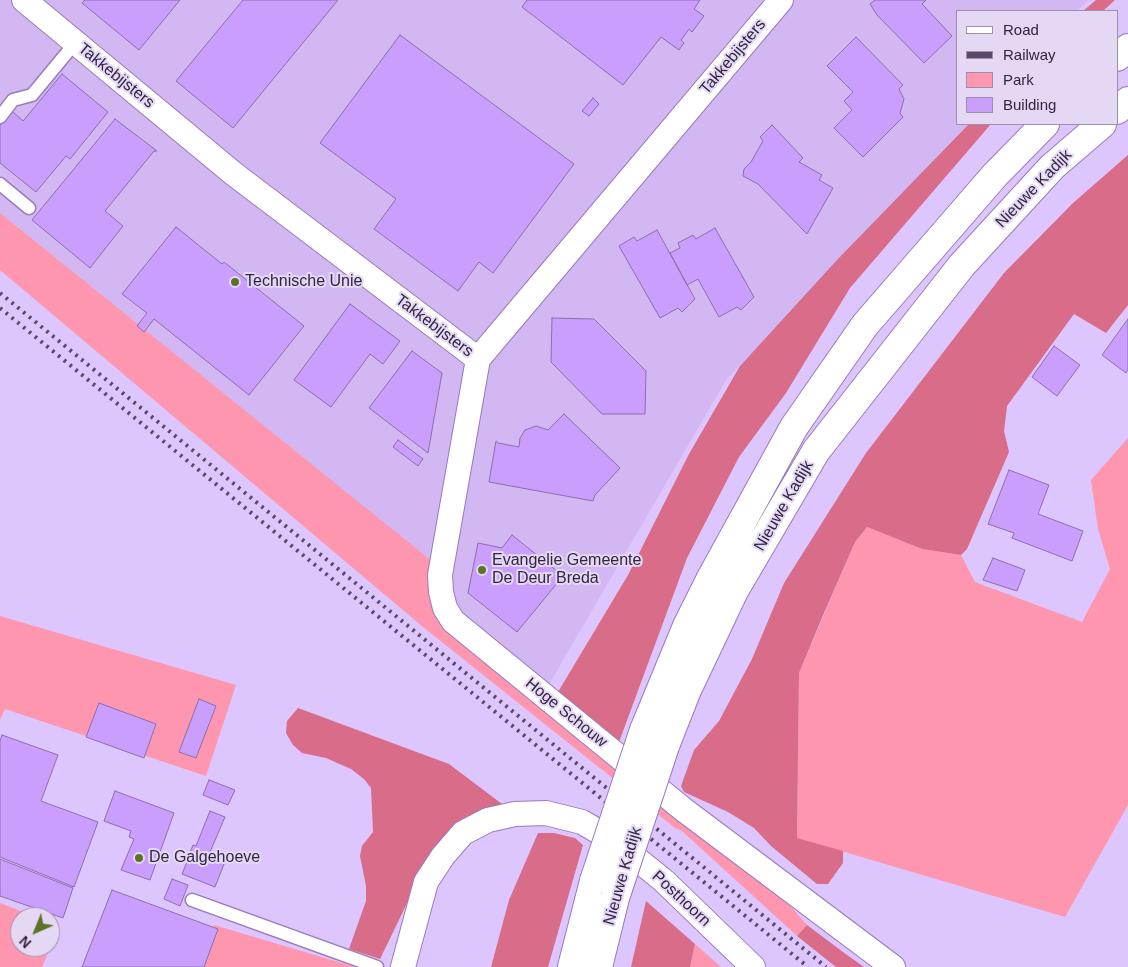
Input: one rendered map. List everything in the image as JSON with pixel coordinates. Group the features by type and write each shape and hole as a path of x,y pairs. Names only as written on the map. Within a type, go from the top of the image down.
{"main road":[{"path":"1118,56 1128,48"},
{"path":"1118,109 1128,100"},
{"name":"Nieuwe Kadijk","path":"598,967 654,738 664,677 699,602 794,428 865,325 996,175 1044,125"},
{"name":"Nieuwe Kadijk","path":"572,967 594,881 654,738 690,681 730,598 816,451 962,265 1052,167 1101,125"}],"street":[{"name":"Takkebijsters","path":"24,0 234,174 478,358 770,4"},
{"name":"Hoge Schouw","path":"478,358 440,575 441,592 445,608 453,621 684,810 893,967"},
{"name":"Posthoorn","path":"403,967 426,882 442,856 463,834 488,820 515,814 546,813 582,822 616,842 664,881 753,967"}],"lane":[{"path":"0,116 13,100 32,96 75,43"},
{"path":"0,184 29,208"},
{"path":"192,900 377,967"}],"shaded area":[{"path":"0,0 1088,0 1078,10 956,10 956,125 969,125 726,380 548,686 432,601 432,562 0,213"},
{"path":"1096,0 1115,0 1104,10 1084,10"},
{"path":"968,125 990,125 850,288 786,393 739,457 687,558 619,742 558,692 628,575 689,454 740,366 837,260"},
{"path":"1128,155 1128,305 1106,333 1074,314 1007,406 1004,431 1009,452 967,549 961,555 922,549 867,527 855,542 821,620 799,673 797,838 843,851 843,863 828,884 817,884 771,846 754,828 728,812 684,792 681,786 694,750 719,721 752,659 784,583 866,453 1004,273 1073,203"},
{"path":"298,708 449,764 502,804 462,819 438,843 380,959 349,949 366,901 366,886 360,856 362,846 373,832 371,788 364,779 351,769 326,758 302,753 293,745 286,733 287,721"},
{"path":"538,833 554,833 575,838 583,845 548,967 491,967 509,900"},
{"path":"646,901 695,944 690,967 631,967"},
{"path":"807,925 864,967 836,967 797,936"}],"green space":[{"path":"0,213 433,562 432,601 779,893 807,925 797,936 682,831 675,828 423,627 0,270"},
{"path":"1128,438 1128,805 1065,917 797,838 799,673 855,542 867,527 922,549 961,555 975,582 1082,622 1110,569 1098,529 1091,480"},
{"path":"0,616 236,685 206,776 5,709 0,720"},
{"path":"0,903 10,907 10,957 46,957 42,967 0,967"},
{"path":"214,925 345,964 354,967 200,967"},
{"path":"695,944 721,967 690,967"}],"building":[{"path":"85,0 180,0 139,50 82,3"},
{"path":"243,0 338,0 233,128 176,81"},
{"path":"527,0 700,0 694,9 704,16 692,32 689,29 681,40 684,43 679,50 661,37 623,85 522,7"},
{"path":"875,0 926,0 922,4 952,36 924,63 877,15 870,4"},
{"path":"400,35 574,164 493,273 479,262 458,291 374,229 396,199 320,143"},
{"path":"856,37 903,85 899,89 904,99 900,113 903,117 863,157 834,128 852,110 844,101 853,92 827,66"},
{"path":"62,74 108,112 70,159 66,156 36,192 0,163 0,125 12,111 23,121"},
{"path":"593,98 599,104 589,116 582,111"},
{"path":"115,119 157,151 154,151 105,211 123,226 90,268 32,220"},
{"path":"772,125 803,158 799,162 822,175 819,180 833,188 807,234 758,184 743,176 744,169 751,162 763,141 760,137"},
{"path":"176,227 222,264 224,262 304,326 249,395 154,319 144,332 137,326 147,313 122,294"},
{"path":"715,228 754,297 741,310 737,307 719,317 698,279 687,285 670,253 680,248 678,243 693,235 696,239"},
{"path":"657,230 695,299 682,312 678,308 660,318 619,246 634,237 637,241"},
{"path":"350,304 400,341 383,364 370,354 331,407 294,380"},
{"path":"552,318 594,319 646,371 645,414 602,414 551,362"},
{"path":"1128,319 1128,370 1126,373 1102,355"},
{"path":"1054,346 1080,365 1057,396 1032,377"},
{"path":"412,351 442,373 428,453 369,408"},
{"path":"564,414 620,468 595,495 593,501 489,482 496,441 519,447 520,438 525,430 536,426 548,430"},
{"path":"398,440 423,459 418,466 393,447"},
{"path":"1009,470 1049,485 1038,514 1083,531 1072,561 1012,538 1014,533 988,524"},
{"path":"512,535 563,576 517,632 468,593 478,543 502,548"},
{"path":"993,558 1025,570 1017,591 983,580"},
{"path":"199,699 216,706 196,758 179,752"},
{"path":"99,703 156,724 144,758 86,737"},
{"path":"2,735 58,755 41,801 98,822 74,887 0,857 0,741"},
{"path":"209,780 235,790 228,805 203,795"},
{"path":"115,791 174,813 150,880 121,870 134,839 129,837 131,831 104,821"},
{"path":"210,811 225,817 210,852 226,859 215,887 182,874 187,862 183,860 186,854 189,855 193,845 196,846"},
{"path":"0,859 73,888 63,918 60,917 60,907 32,907 0,896"},
{"path":"172,879 188,885 180,906 164,899"},
{"path":"112,890 218,929 204,967 82,967"}],"railway":[{"path":"0,293 826,967"},
{"path":"0,308 808,967"}],"place":[{"name":"Technische Unie","path":"235,282"},
{"name":"Evangelie Gemeente De Deur Breda","path":"482,570"},
{"name":"De Galgehoeve","path":"139,858"}]}
